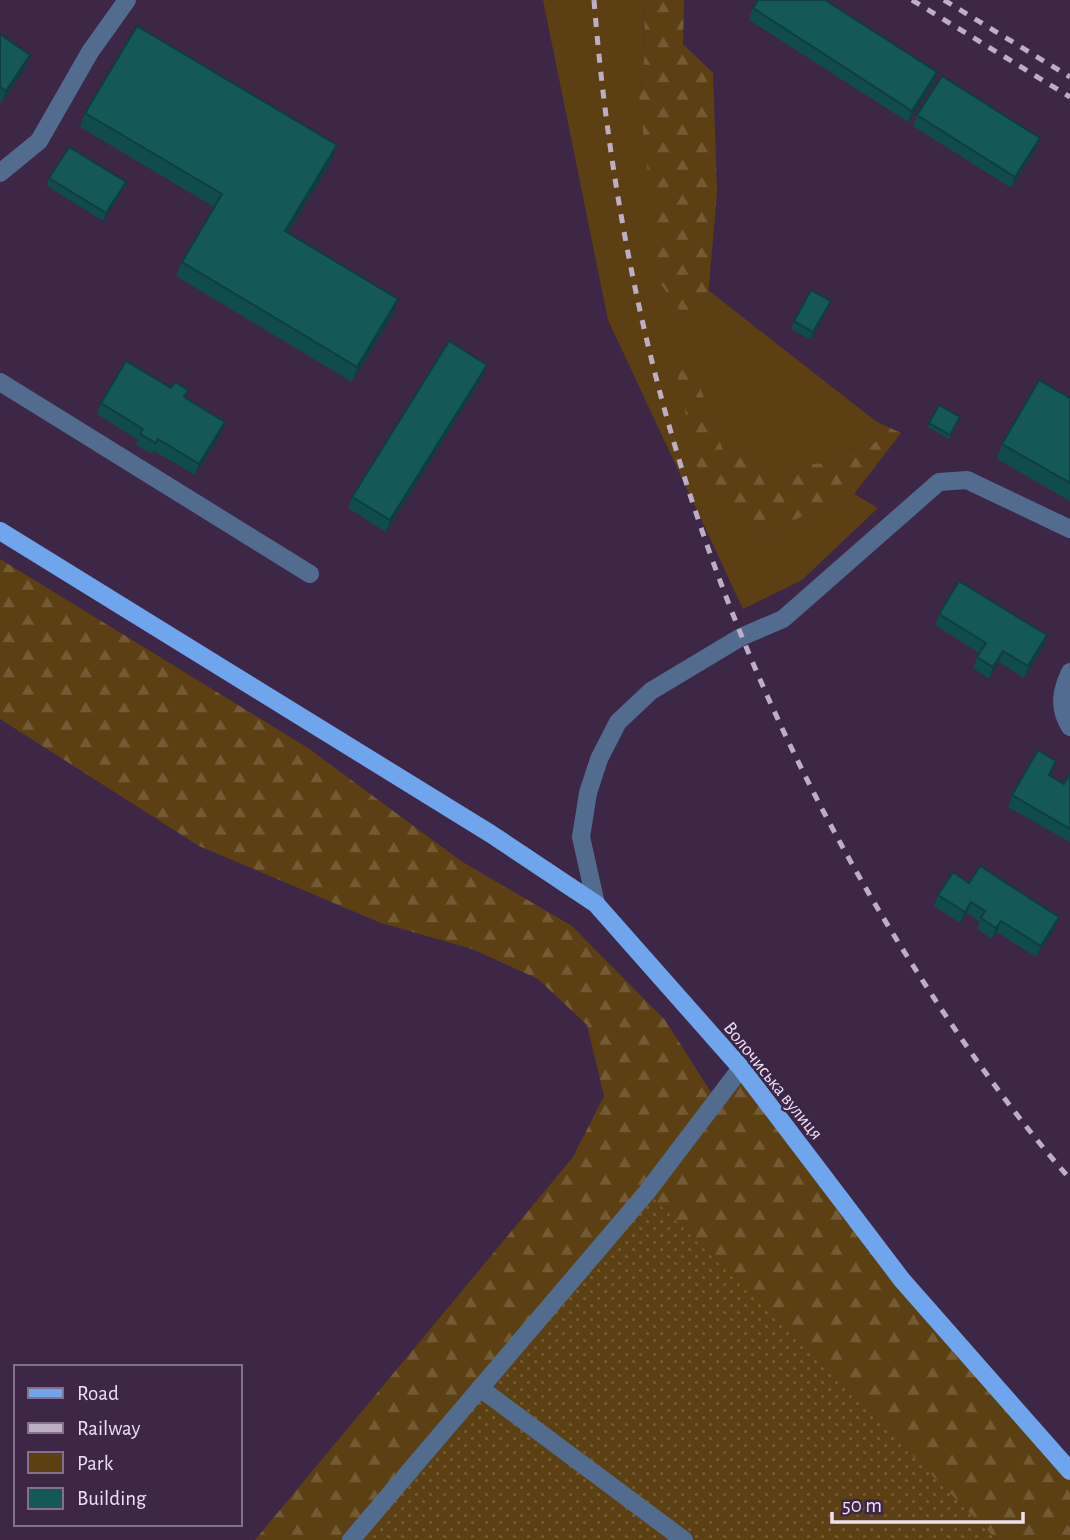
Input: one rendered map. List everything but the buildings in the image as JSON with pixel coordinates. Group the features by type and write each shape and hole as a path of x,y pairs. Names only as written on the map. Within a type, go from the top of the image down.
{"main road":[{"name":"Волочиська вулиця","path":"0,531 491,834 596,904 741,1068 902,1280 1070,1471"}],"street":[{"path":"0,173 39,141 90,52 128,0"},
{"path":"0,382 310,574"},
{"path":"596,904 581,837 588,793 599,759 618,722 651,691 741,637 783,619 939,482 967,480 1070,529"},
{"path":"1070,672 1061,691 1063,716 1070,727"},
{"path":"351,1540 646,1192 741,1068"},
{"path":"480,1388 684,1540"}],"green space":[{"path":"543,0 644,0 645,53 639,95 707,308 708,290 877,422 877,440 866,452 847,448 830,463 806,464 785,484 763,484 752,455 744,449 733,468 723,451 753,538 854,494 878,508 802,580 743,609 608,320"},
{"path":"644,0 684,0 683,44 713,73 717,192 707,308 681,312 660,283 639,95 645,53"},
{"path":"676,368 693,368 723,450 732,467 744,448 752,455 764,484 785,484 806,464 830,463 847,448 866,452 877,440 877,422 901,433 854,494 753,538 697,466"},
{"path":"0,559 308,748 461,861 572,926 665,1020 716,1100 741,1068 902,1280 1070,1471 1070,1540 997,1540 647,1193 351,1540 255,1540 573,1157 604,1096 587,1025 538,979 472,949 381,923 199,846 0,719"},
{"path":"647,1192 997,1540 351,1540"}],"railway":[{"path":"594,0 607,126 627,249 654,369 688,487 728,602 776,716 832,827 895,937 978,1062 1022,1122 1070,1179"},
{"path":"912,0 1070,97"},
{"path":"944,0 1070,77"}]}
